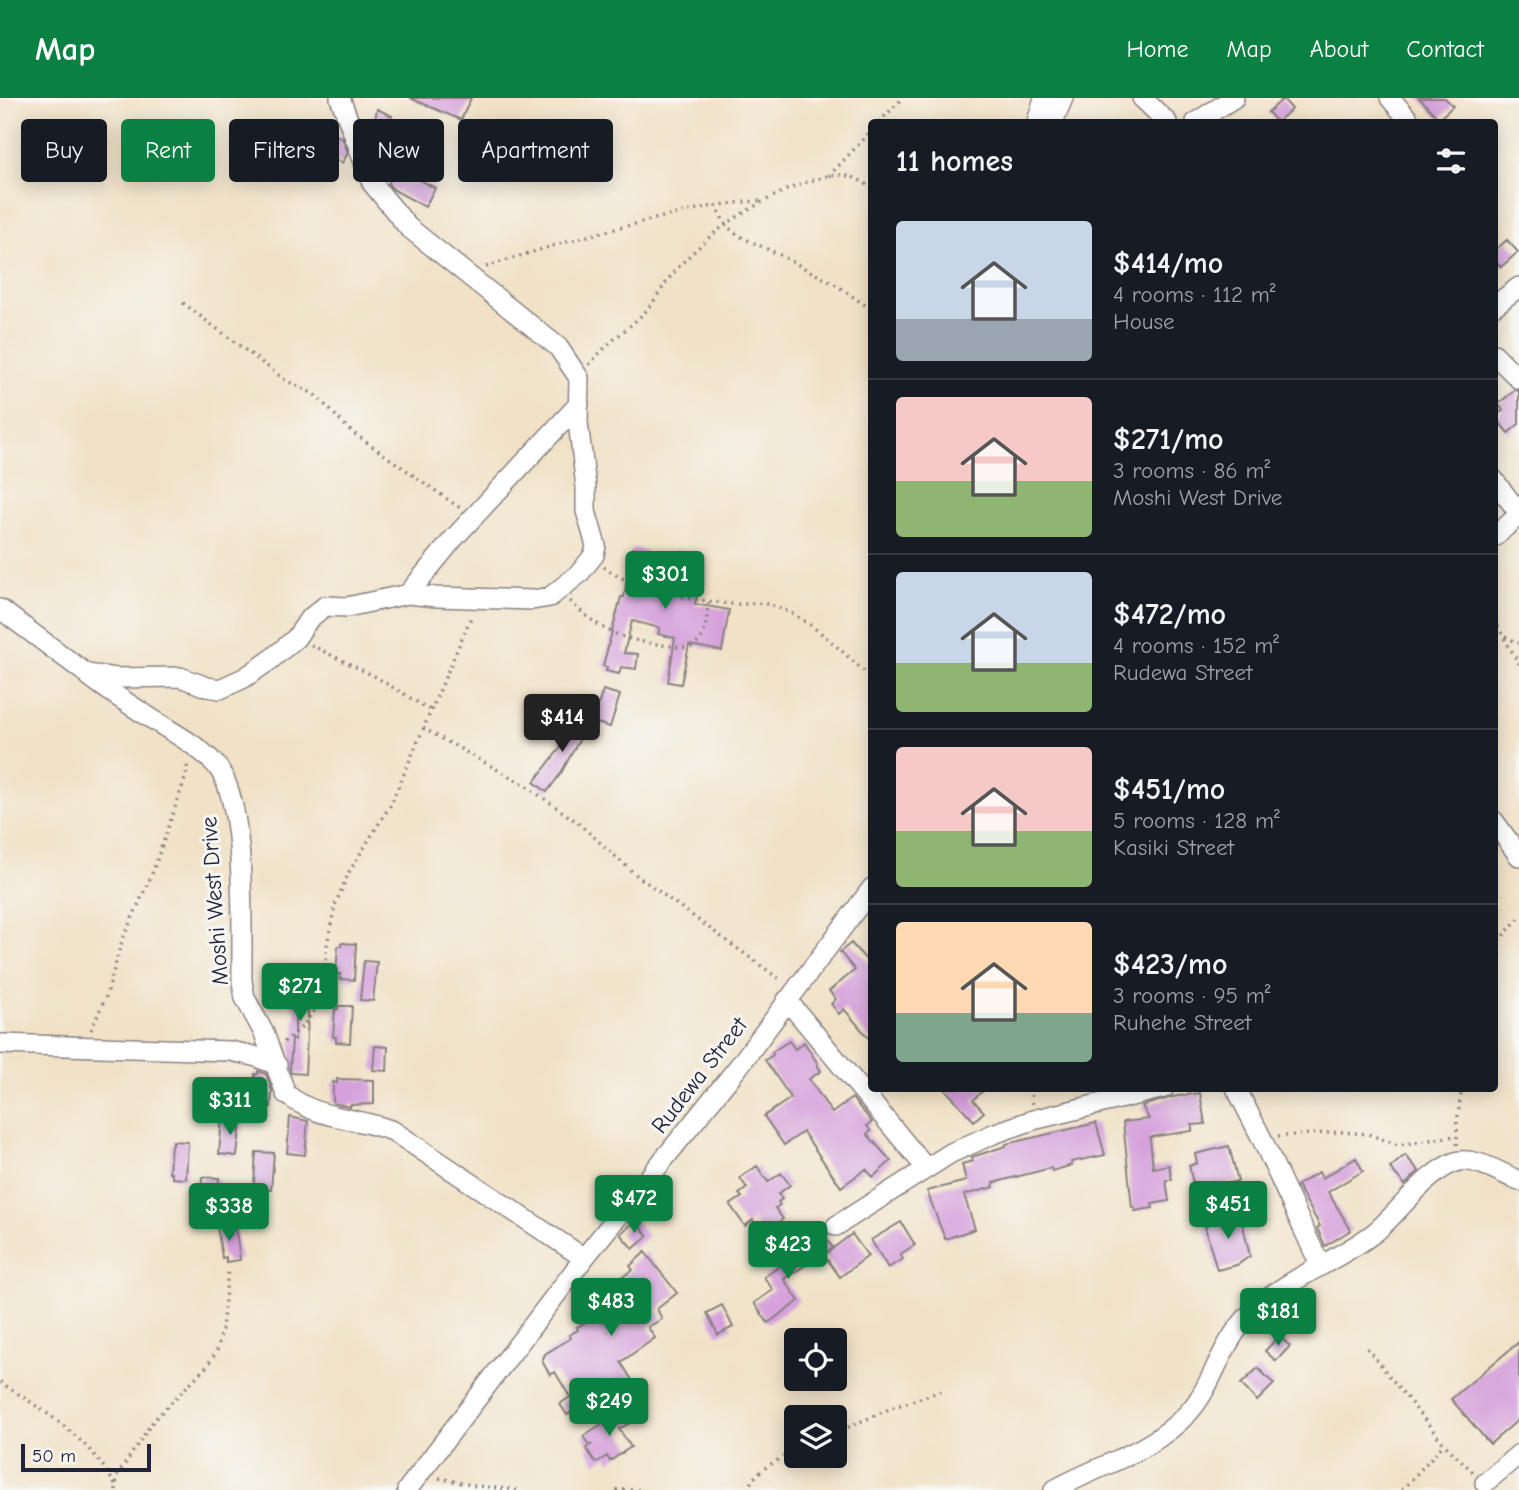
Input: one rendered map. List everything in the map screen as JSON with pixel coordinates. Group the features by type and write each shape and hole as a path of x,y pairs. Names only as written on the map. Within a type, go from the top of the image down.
{"street":[{"path":"87,674 116,678 180,677 220,689 244,678 296,638 309,619 325,606 346,607 408,594 479,599 532,600 550,597 579,574 594,555 596,546 586,511 586,487 578,422 579,378 558,347 408,227 372,183 340,98"},
{"path":"1038,119 1044,98"},
{"path":"1054,119 1063,98"},
{"path":"1142,98 1164,119"},
{"path":"1201,119 1234,98"},
{"path":"1390,98 1408,119"},
{"path":"1498,302 1519,287"},
{"path":"1498,358 1519,379"},
{"path":"408,594 473,517 579,404"},
{"path":"1498,485 1519,514 1498,533"},
{"name":"Moshi West Drive","path":"0,609 110,692 191,744 216,765 225,779 232,797 239,845 242,981 245,998 274,1059 286,1094 338,1119 369,1121 393,1131 584,1258"},
{"path":"1498,828 1519,854"},
{"name":"Rudewa Street","path":"407,1490 584,1258 738,1066 868,893"},
{"path":"791,995 926,1168"},
{"path":"0,1045 230,1051 274,1059"},
{"path":"836,1226 951,1153 993,1134 1033,1120 1148,1092"},
{"path":"1238,1092 1320,1265"},
{"path":"1054,1490 1076,1477 1142,1450 1171,1428 1189,1413 1239,1327 1256,1310 1294,1280 1374,1233 1415,1192 1445,1168 1460,1161 1475,1163 1519,1181"},
{"path":"1485,1483 1519,1454"}],"path":[{"path":"882,119 904,98"},
{"path":"828,177 868,134"},
{"path":"579,378 604,346 643,314 669,278 703,243 726,225 766,200 800,185 828,177 843,175 868,185"},
{"path":"467,274 588,234 715,205 766,200"},
{"path":"715,205 726,225 737,234 836,285 868,307"},
{"path":"183,303 285,380 314,394 352,432 473,517"},
{"path":"594,555 605,569 616,577 638,585 709,601 764,604 782,610 809,625 868,675"},
{"path":"559,591 596,625 622,638 688,648 695,646 704,636 709,601"},
{"path":"274,1059 318,1006 327,984 326,950 335,905 349,872 391,804 479,599"},
{"path":"1498,627 1519,664"},
{"path":"1504,637 1519,643"},
{"path":"296,638 374,677 430,710"},
{"path":"423,727 525,785 577,822 635,874 791,995"},
{"path":"83,1048 107,994 122,941 152,874 186,776 191,744"},
{"path":"1498,942 1519,918"},
{"path":"1460,1161 1455,1136 1461,1092"},
{"path":"1261,1137 1342,1132 1367,1134 1398,1145 1455,1136"},
{"path":"116,1489 121,1468 153,1421 206,1367 216,1351 222,1329 228,1270"},
{"path":"1367,1348 1444,1444 1485,1483"},
{"path":"0,1382 51,1415 98,1460 116,1489"},
{"path":"847,1428 894,1407 944,1390"},
{"path":"1402,1490 1444,1444"},
{"path":"748,1490 754,1478 784,1457"},
{"path":"421,1472 448,1481 521,1490"},
{"path":"616,1490 640,1490"}],"building":[{"path":"410,98 471,98 461,119"},
{"path":"1419,98 1445,98 1453,106 1439,119"},
{"path":"1283,99 1292,109 1280,119 1274,119 1268,112"},
{"path":"377,109 392,116 391,119 375,119"},
{"path":"339,137 343,139 348,153 342,163 339,161"},
{"path":"424,182 435,188 425,207 388,184"},
{"path":"1507,240 1518,252 1501,267 1498,264 1498,248"},
{"path":"1515,390 1519,391 1519,424 1508,433 1498,421 1498,414 1503,410 1498,404"},
{"path":"632,548 647,551 646,556 679,565 682,552 704,556 695,604 729,610 722,651 689,645 681,684 668,682 675,638 658,634 660,628 632,621 624,653 638,654 636,669 621,667 619,674 606,671 607,667 603,666 621,597 624,597"},
{"path":"603,690 620,695 610,727 593,722"},
{"path":"575,717 588,724 561,773 547,792 534,782 564,743 559,740 571,719"},
{"path":"341,943 356,944 354,980 340,979 340,974 336,974 338,946 341,946"},
{"path":"851,943 868,962 868,1037 844,1009 839,1014 831,1004 836,999 829,991 855,970 840,952"},
{"path":"364,961 377,962 373,1001 360,1000"},
{"path":"296,975 310,976 305,1074 291,1073 290,1069 292,1040 295,1040 295,1007 291,1007 293,979 296,979"},
{"path":"338,1006 352,1006 350,1043 336,1042 336,1037 333,1037 335,1009 338,1009"},
{"path":"789,1041 795,1049 804,1042 818,1064 821,1071 809,1079 832,1113 852,1098 872,1122 867,1126 871,1131 867,1134 891,1161 873,1177 866,1169 841,1187 803,1132 784,1145 764,1116 791,1098 765,1060"},
{"path":"375,1046 388,1047 387,1071 373,1070"},
{"path":"258,1071 266,1074 272,1091 271,1107 253,1106 255,1074 258,1074"},
{"path":"337,1079 374,1080 374,1104 350,1107 333,1103 333,1082 337,1083"},
{"path":"948,1092 982,1092 973,1100 984,1112 974,1121"},
{"path":"1200,1093 1205,1124 1192,1125 1192,1131 1150,1137 1153,1168 1169,1165 1172,1180 1166,1180 1169,1201 1152,1204 1153,1208 1135,1211 1135,1207 1132,1208 1123,1122 1149,1119 1142,1106 1172,1097"},
{"path":"290,1117 308,1121 305,1155 287,1153"},
{"path":"222,1118 241,1120 237,1156 219,1154"},
{"path":"1096,1123 1105,1155 1071,1162 1072,1165 1052,1171 1051,1168 993,1183 994,1187 964,1195 975,1229 945,1239 927,1191 966,1181 962,1164 973,1161 972,1157 1006,1144"},
{"path":"173,1141 188,1142 186,1179 172,1178 172,1173 169,1173"},
{"path":"1229,1146 1238,1181 1195,1191 1189,1166 1197,1163 1195,1154"},
{"path":"256,1152 274,1153 271,1190 257,1189 258,1184 254,1184"},
{"path":"1405,1155 1419,1171 1405,1185 1390,1168"},
{"path":"1356,1158 1363,1171 1328,1192 1351,1230 1325,1246 1317,1228 1320,1226 1297,1185 1319,1172 1322,1178"},
{"path":"757,1166 768,1182 781,1173 790,1185 778,1194 782,1199 778,1202 780,1205 775,1208 783,1219 762,1233 753,1220 745,1226 730,1205 742,1197 739,1194 747,1188 740,1178"},
{"path":"202,1177 219,1178 217,1214 203,1213 200,1208"},
{"path":"1240,1213 1250,1256 1237,1265 1217,1270 1205,1227 1222,1217"},
{"path":"635,1221 648,1236 633,1249 620,1234"},
{"path":"901,1222 915,1245 900,1254 903,1259 888,1268 871,1240"},
{"path":"235,1224 240,1260 226,1262 226,1257 222,1258 217,1226"},
{"path":"852,1234 868,1256 840,1277 824,1255"},
{"path":"824,1236 833,1248 784,1279 799,1301 768,1323 754,1303 773,1290 764,1277"},
{"path":"645,1252 677,1293 657,1309 662,1319 648,1327 655,1338 621,1362 638,1390 612,1405 604,1391 567,1415 560,1404 570,1397 555,1372 550,1375 542,1361 545,1354 571,1338 569,1335 578,1330 577,1327 607,1310 597,1293 633,1270 630,1266"},
{"path":"722,1305 733,1327 718,1335 707,1313"},
{"path":"1279,1336 1290,1346 1276,1361 1265,1351"},
{"path":"1519,1342 1519,1419 1490,1444 1451,1399"},
{"path":"1258,1368 1274,1384 1257,1401 1241,1384"},
{"path":"627,1408 633,1421 619,1429 631,1447 610,1461 607,1456 596,1463 586,1448 591,1445 583,1436"}]}
